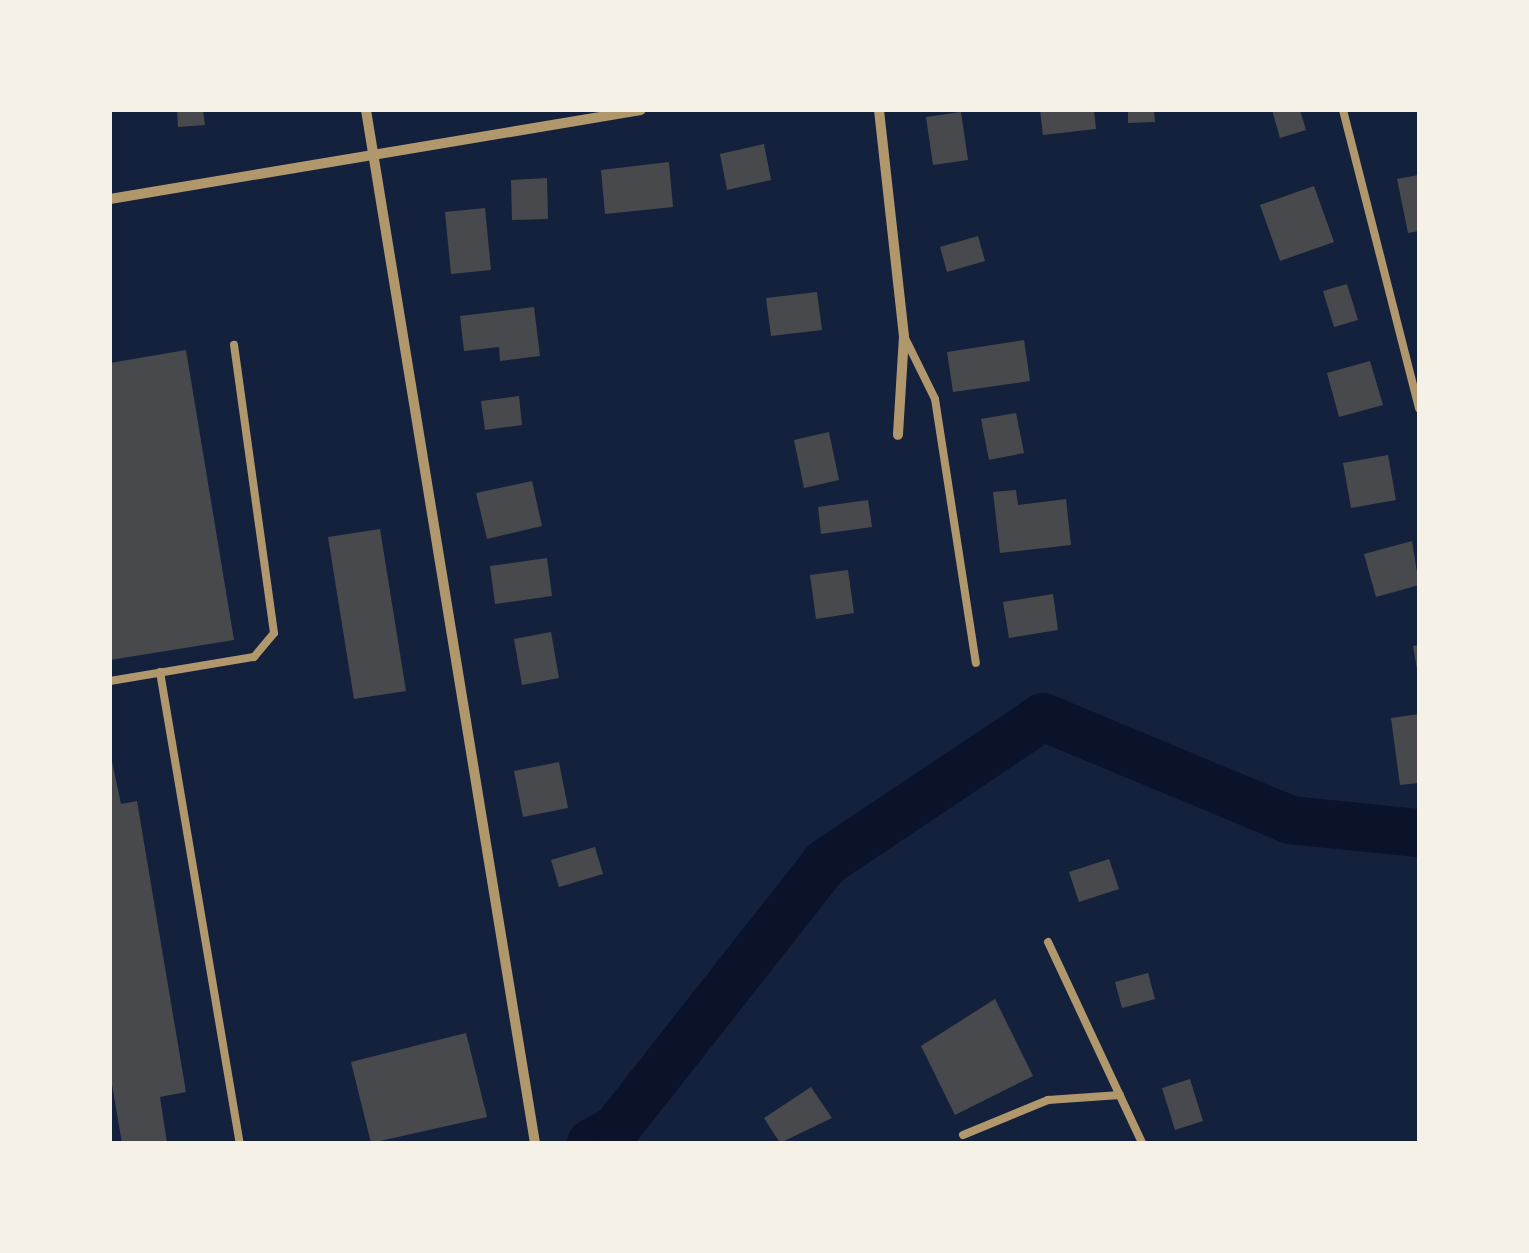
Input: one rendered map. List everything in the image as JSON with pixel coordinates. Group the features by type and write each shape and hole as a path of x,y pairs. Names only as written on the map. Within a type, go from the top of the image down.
{"street":[{"path":"366,110 535,1143"},
{"path":"110,199 373,151 640,110"},
{"path":"879,110 904,336 898,436"}],"lane":[{"path":"1343,110 1419,408"},
{"path":"904,336 935,399 976,663"},
{"path":"110,681 254,657 274,634 234,345"},
{"path":"160,672 240,1143"},
{"path":"1048,942 1142,1143"},
{"path":"963,1135 1048,1100 1120,1096"}],"building":[{"path":"177,110 203,110 205,125 178,127"},
{"path":"1040,110 1094,110 1096,129 1043,135"},
{"path":"1128,110 1154,110 1155,122 1128,123"},
{"path":"1272,110 1300,110 1306,130 1280,138"},
{"path":"961,112 968,160 933,165 926,117"},
{"path":"764,144 771,180 727,190 720,154"},
{"path":"669,162 673,207 605,214 601,170"},
{"path":"1419,175 1419,231 1408,233 1397,179"},
{"path":"547,178 548,219 512,220 511,180"},
{"path":"1314,186 1334,242 1280,261 1260,205"},
{"path":"485,208 491,270 451,274 445,212"},
{"path":"978,236 985,261 947,272 940,247"},
{"path":"1347,284 1358,320 1334,327 1323,291"},
{"path":"817,292 822,330 771,336 766,298"},
{"path":"534,307 540,356 500,361 499,347 464,351 460,316"},
{"path":"1024,340 1030,381 953,392 947,352"},
{"path":"186,350 234,640 110,660 110,363"},
{"path":"1370,361 1383,405 1339,417 1327,373"},
{"path":"519,396 522,425 485,430 481,401"},
{"path":"1016,413 1024,453 989,460 981,419"},
{"path":"829,432 839,480 804,488 794,440"},
{"path":"1388,455 1396,500 1351,508 1343,463"},
{"path":"532,481 542,526 487,539 476,493"},
{"path":"1016,490 1018,505 1066,499 1071,545 1000,553 993,492"},
{"path":"868,500 872,527 821,534 818,507"},
{"path":"380,529 406,691 354,699 328,537"},
{"path":"1412,541 1419,585 1376,597 1364,554"},
{"path":"547,558 552,596 495,604 490,566"},
{"path":"848,570 854,613 816,619 810,575"},
{"path":"1053,594 1058,630 1009,638 1003,602"},
{"path":"551,632 559,678 522,685 514,639"},
{"path":"1419,645 1419,669 1417,669 1413,646"},
{"path":"1419,714 1419,783 1400,785 1391,718"},
{"path":"110,752 121,804 137,801 186,1092 160,1097 167,1143 122,1143 110,1073"},
{"path":"559,762 568,808 523,817 514,771"},
{"path":"595,847 603,874 559,887 551,860"},
{"path":"1109,859 1119,889 1079,902 1069,872"},
{"path":"1148,973 1155,999 1122,1008 1115,982"},
{"path":"995,999 1033,1076 955,1115 921,1046"},
{"path":"466,1033 487,1117 371,1143 351,1062"},
{"path":"1190,1079 1203,1121 1175,1130 1162,1088"},
{"path":"811,1087 832,1118 780,1143 764,1118"}],"waterway":[{"path":"591,1143 616,1129 825,863 1043,717 1290,820 1419,833"}]}
